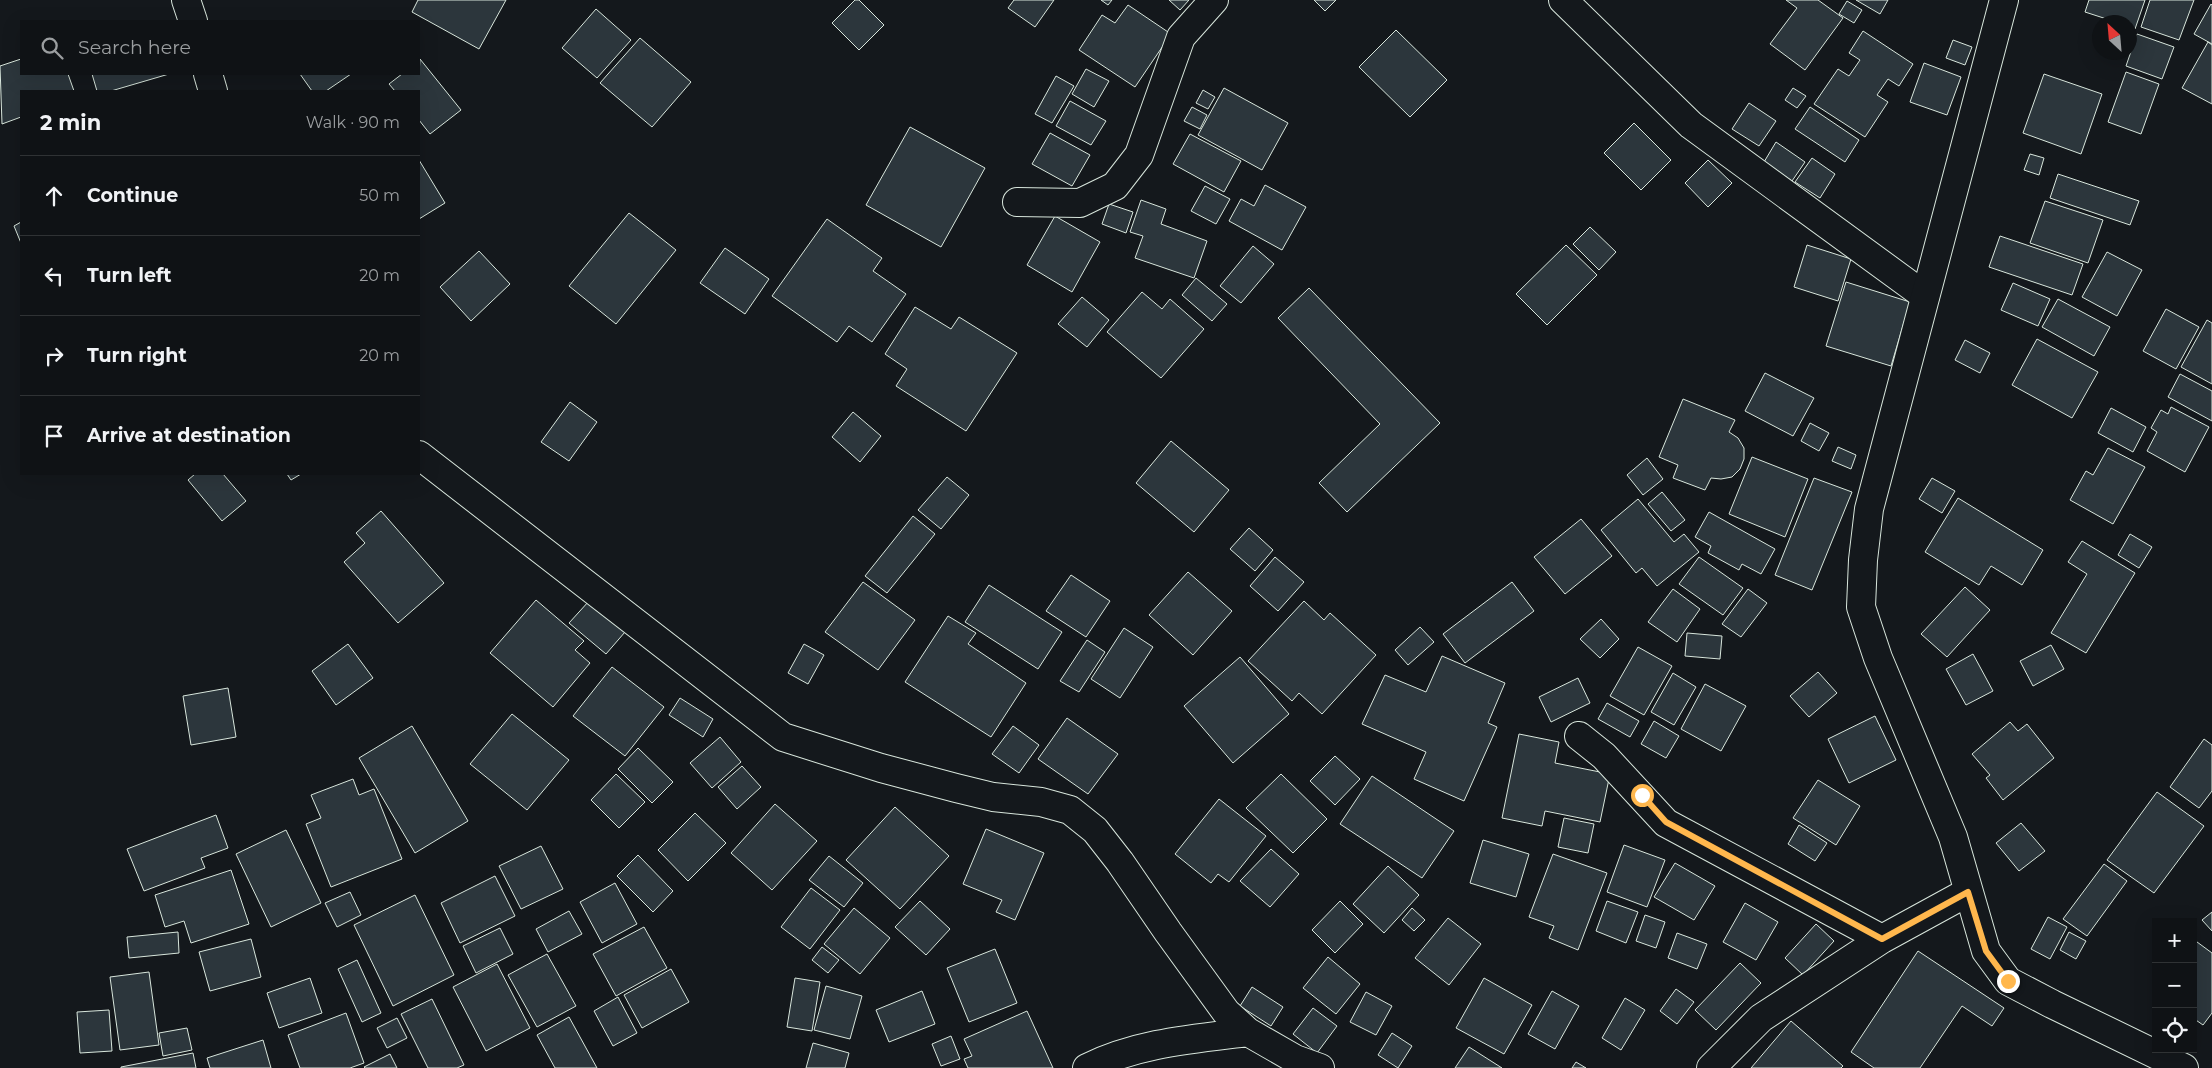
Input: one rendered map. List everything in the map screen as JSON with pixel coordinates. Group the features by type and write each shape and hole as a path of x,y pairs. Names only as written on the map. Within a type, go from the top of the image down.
{"street":[{"path":"186,0 193,20"},
{"path":"1018,202 1080,203 1115,186 1139,155 1181,37 1214,0"},
{"path":"1564,0 1691,125 1925,296"},
{"path":"2004,0 1869,509 1863,560 1861,608 1878,658 1953,837 1986,951 2008,981 2184,1068"},
{"path":"208,75 213,90"},
{"path":"420,456 783,737 881,768 947,786 993,797 1041,802 1070,810 1095,830 1226,1012 1248,1032 1295,1059 1320,1068"},
{"path":"1579,736 1604,756 1666,822 1882,939"},
{"path":"1711,1068 1761,1018 1882,939 1968,892"},
{"path":"1087,1068 1113,1055 1164,1043 1248,1032"}],"building":[{"path":"418,0 506,0 479,49 412,12"},
{"path":"855,0 859,0 884,25 859,50 832,23"},
{"path":"1014,0 1054,0 1035,27 1008,8"},
{"path":"1101,0 1112,0 1108,5"},
{"path":"1169,0 1189,0 1180,10"},
{"path":"1314,0 1336,0 1325,11"},
{"path":"1786,0 1818,0 1843,18 1805,70 1770,44 1797,8"},
{"path":"1856,0 1888,0 1880,14"},
{"path":"2089,0 2145,0 2137,23 2137,15 2094,15 2085,12"},
{"path":"2150,0 2194,0 2179,40 2141,27"},
{"path":"1847,1 1862,10 1854,23 1839,14"},
{"path":"1128,5 1171,34 1135,87 1079,50 1102,15 1115,23"},
{"path":"2212,5 2212,44 2194,34"},
{"path":"596,9 631,40 597,78 562,48"},
{"path":"1396,30 1447,80 1410,117 1359,67"},
{"path":"1863,31 1913,64 1899,86 1888,79 1877,95 1888,102 1865,137 1814,104 1838,69 1849,76 1860,60 1849,53"},
{"path":"2137,34 2174,47 2162,79 2126,66 2128,60 2137,60"},
{"path":"640,38 691,82 652,127 600,83"},
{"path":"1953,40 1972,47 1965,65 1946,58"},
{"path":"2208,42 2212,45 2212,104 2182,88"},
{"path":"20,59 20,75 68,75 74,90 20,90 20,117 2,124 0,66"},
{"path":"420,59 461,110 430,134 420,121 420,90 394,90 389,84 401,75 420,75"},
{"path":"1924,63 1961,77 1947,115 1910,102"},
{"path":"1086,69 1109,81 1094,107 1072,94"},
{"path":"2126,72 2159,84 2141,134 2108,122"},
{"path":"2044,74 2102,94 2081,154 2023,133"},
{"path":"92,75 166,75 114,90 97,90"},
{"path":"301,75 350,75 327,90 311,90"},
{"path":"1056,76 1074,86 1052,123 1035,114"},
{"path":"1224,88 1288,123 1262,170 1198,135"},
{"path":"1793,88 1806,96 1797,108 1785,100"},
{"path":"1203,90 1215,97 1208,109 1196,103"},
{"path":"1070,101 1106,121 1091,145 1056,126"},
{"path":"1749,103 1776,121 1759,146 1732,129"},
{"path":"1192,107 1207,115 1200,129 1184,121"},
{"path":"1810,107 1859,140 1845,162 1795,129"},
{"path":"1634,123 1671,160 1641,190 1604,153"},
{"path":"910,127 985,168 941,247 866,205"},
{"path":"1050,133 1090,155 1072,186 1032,164"},
{"path":"1190,134 1241,161 1224,192 1173,164"},
{"path":"1776,142 1805,162 1792,181 1764,162"},
{"path":"2030,154 2044,158 2039,175 2024,170"},
{"path":"1812,158 1835,174 1820,198 1795,182"},
{"path":"1708,160 1732,183 1708,207 1685,183"},
{"path":"420,162 445,203 420,218"},
{"path":"2058,174 2139,201 2130,225 2050,198"},
{"path":"1265,185 1306,207 1282,250 1229,221 1241,199 1254,206"},
{"path":"1205,186 1230,199 1216,224 1191,211"},
{"path":"1141,200 1166,209 1161,224 1207,241 1194,278 1135,258 1143,236 1130,232"},
{"path":"2045,201 2103,220 2088,263 2030,243"},
{"path":"1109,204 1133,212 1126,233 1102,224"},
{"path":"629,213 676,250 616,324 569,286"},
{"path":"1055,216 1100,242 1072,292 1027,265"},
{"path":"827,219 882,258 873,271 906,294 872,342 849,326 837,342 772,296"},
{"path":"20,223 20,241 14,226"},
{"path":"1590,227 1616,252 1599,270 1573,244"},
{"path":"2000,236 2083,264 2072,295 1989,267"},
{"path":"1566,245 1597,275 1547,325 1516,294"},
{"path":"1807,245 1851,259 1838,301 1794,287"},
{"path":"1253,246 1274,264 1241,303 1220,286"},
{"path":"725,248 769,279 745,314 700,283"},
{"path":"479,251 510,284 471,321 440,287"},
{"path":"2107,252 2142,270 2117,316 2082,297"},
{"path":"1196,278 1227,304 1212,321 1182,295"},
{"path":"1846,282 1910,302 1891,366 1826,346"},
{"path":"2013,283 2050,299 2038,326 2001,310"},
{"path":"1309,288 1440,423 1347,512 1319,483 1380,424 1278,318"},
{"path":"1142,292 1162,309 1170,299 1204,329 1161,378 1107,332"},
{"path":"1082,297 1109,320 1087,347 1058,324"},
{"path":"2058,299 2110,327 2094,356 2042,327"},
{"path":"915,307 951,329 959,317 1017,353 966,431 896,386 907,369 885,354"},
{"path":"2166,309 2199,327 2176,369 2143,351"},
{"path":"2207,320 2212,323 2212,384 2181,367"},
{"path":"2037,339 2098,372 2072,418 2012,385"},
{"path":"1965,340 1990,353 1980,373 1955,360"},
{"path":"1765,373 1814,398 1793,436 1745,411"},
{"path":"2180,374 2212,391 2212,421 2168,397"},
{"path":"1683,399 1735,420 1729,432 1738,438 1744,448 1744,459 1740,469 1732,477 1711,478 1705,490 1673,478 1678,465 1659,457"},
{"path":"570,402 597,422 569,461 541,442"},
{"path":"2171,407 2209,427 2185,472 2147,451 2157,432 2151,428 2161,410 2168,414"},
{"path":"2111,408 2146,427 2133,452 2098,433"},
{"path":"853,412 881,436 860,462 832,437"},
{"path":"1810,423 1829,433 1819,451 1801,441"},
{"path":"1171,441 1229,490 1194,532 1136,483"},
{"path":"1838,447 1856,455 1851,469 1832,461"},
{"path":"2108,448 2145,467 2113,524 2070,500 2086,471 2093,475"},
{"path":"1752,457 1808,479 1785,537 1729,514"},
{"path":"1647,458 1663,479 1643,495 1627,475"},
{"path":"194,475 224,475 246,501 222,521 188,480"},
{"path":"288,475 299,475 291,480"},
{"path":"947,477 969,495 941,529 918,510"},
{"path":"1814,478 1852,492 1812,590 1775,575"},
{"path":"1932,478 1955,491 1942,513 1919,499"},
{"path":"1662,492 1685,520 1671,531 1648,504"},
{"path":"1958,498 2043,550 2022,585 1991,566 1979,585 1925,552"},
{"path":"1638,499 1674,542 1684,534 1699,552 1657,586 1642,568 1636,573 1601,530"},
{"path":"381,511 444,583 398,623 344,562 365,543 356,533"},
{"path":"1709,512 1775,549 1761,574 1742,564 1739,570 1708,553 1711,546 1695,537"},
{"path":"913,516 935,534 887,593 865,576"},
{"path":"1581,519 1612,556 1565,594 1534,557"},
{"path":"1249,528 1273,550 1255,571 1230,549"},
{"path":"2130,534 2152,547 2139,568 2118,555"},
{"path":"2082,541 2135,573 2086,653 2051,633 2087,574 2068,562"},
{"path":"1275,557 1304,582 1278,611 1250,586"},
{"path":"1699,557 1743,588 1723,615 1679,584"},
{"path":"1188,572 1232,611 1193,655 1149,615"},
{"path":"1071,575 1110,601 1086,637 1046,611"},
{"path":"863,582 915,620 878,670 825,632"},
{"path":"1512,582 1534,611 1465,663 1443,634"},
{"path":"989,585 1062,632 1038,669 965,622"},
{"path":"1965,587 1990,610 1947,657 1921,634"},
{"path":"1673,589 1700,609 1677,642 1648,622"},
{"path":"1748,589 1767,603 1741,637 1722,624"},
{"path":"536,600 584,641 575,650 590,663 553,707 490,653"},
{"path":"589,601 625,632 606,654 569,623"},
{"path":"1304,601 1324,620 1330,613 1376,655 1322,714 1299,693 1292,701 1248,661"},
{"path":"948,616 976,633 968,644 1026,683 991,737 905,682"},
{"path":"1601,619 1619,639 1600,658 1580,639"},
{"path":"1420,627 1434,642 1408,665 1395,650"},
{"path":"1124,628 1153,647 1120,698 1091,679"},
{"path":"1687,633 1722,636 1720,659 1685,656"},
{"path":"1087,640 1105,652 1079,692 1060,681"},
{"path":"348,644 373,678 336,705 312,671"},
{"path":"804,644 824,655 808,684 788,673"},
{"path":"2051,645 2064,669 2033,686 2020,661"},
{"path":"1638,647 1672,666 1644,715 1610,696"},
{"path":"1973,654 1993,691 1966,705 1946,669"},
{"path":"1442,656 1505,683 1488,723 1497,727 1464,801 1414,779 1426,752 1362,724 1385,675 1426,692"},
{"path":"1240,657 1289,714 1233,763 1184,706"},
{"path":"612,667 664,707 625,756 573,716"},
{"path":"1818,672 1837,693 1809,717 1790,696"},
{"path":"1673,673 1696,687 1674,725 1651,712"},
{"path":"1578,678 1590,703 1551,722 1539,697"},
{"path":"1705,684 1746,706 1721,751 1681,729"},
{"path":"228,688 236,737 191,745 183,696"},
{"path":"680,698 713,719 703,737 669,715"},
{"path":"1607,703 1639,721 1630,737 1598,719"},
{"path":"512,714 569,760 527,810 470,764"},
{"path":"1875,716 1896,760 1849,783 1828,739"},
{"path":"1067,718 1118,754 1088,794 1038,759"},
{"path":"1654,721 1679,736 1666,758 1641,744"},
{"path":"2010,722 2018,731 2027,724 2054,758 2003,800 1986,778 1990,775 1972,754"},
{"path":"412,726 468,821 415,853 359,758"},
{"path":"1013,726 1039,745 1019,773 992,754"},
{"path":"1519,734 1559,742 1555,763 1610,774 1600,822 1545,811 1542,826 1502,818"},
{"path":"720,737 741,762 712,788 690,763"},
{"path":"2204,739 2212,745 2212,791 2199,808 2170,787"},
{"path":"638,748 673,782 652,803 618,769"},
{"path":"1335,756 1360,779 1335,805 1310,781"},
{"path":"742,766 761,787 737,809 718,787"},
{"path":"616,774 645,802 619,828 591,800"},
{"path":"1281,774 1327,819 1293,853 1246,808"},
{"path":"1372,776 1454,831 1422,878 1340,824"},
{"path":"353,779 359,795 374,789 402,859 331,887 306,824 321,818 311,795"},
{"path":"1818,780 1860,806 1836,845 1793,818"},
{"path":"2157,792 2204,826 2154,893 2107,860"},
{"path":"1219,799 1266,836 1229,882 1218,874 1211,883 1175,854"},
{"path":"775,804 817,841 772,890 731,853"},
{"path":"895,807 949,856 900,909 846,860"},
{"path":"695,813 726,843 688,881 658,850"},
{"path":"216,815 228,848 201,858 205,868 144,891 127,849"},
{"path":"1564,818 1594,824 1588,853 1558,847"},
{"path":"2021,823 2045,851 2019,871 1996,843"},
{"path":"1799,825 1827,843 1815,861 1788,844"},
{"path":"986,829 1044,853 1015,920 996,912 1002,900 963,884"},
{"path":"286,830 321,903 271,927 236,854"},
{"path":"1483,840 1529,854 1516,897 1470,883"},
{"path":"1624,845 1665,860 1647,907 1607,892"},
{"path":"541,846 563,889 521,909 499,866"},
{"path":"1271,849 1299,874 1270,907 1240,881"},
{"path":"1553,854 1607,873 1578,950 1549,938 1554,926 1529,917"},
{"path":"638,855 673,891 653,912 617,876"},
{"path":"829,856 863,883 844,907 809,880"},
{"path":"1675,863 1715,886 1694,920 1654,897"},
{"path":"2104,864 2127,881 2087,936 2063,919"},
{"path":"1388,866 1419,895 1384,933 1353,904"},
{"path":"231,870 249,924 191,943 184,921 165,927 155,895"},
{"path":"495,876 515,916 460,943 441,903"},
{"path":"615,883 637,924 602,943 580,902"},
{"path":"811,888 840,910 810,949 781,927"},
{"path":"350,892 361,915 337,927 325,903"},
{"path":"415,895 454,975 393,1006 354,925"},
{"path":"920,901 950,929 926,955 895,927"},
{"path":"1340,901 1363,924 1335,953 1312,930"},
{"path":"1607,901 1638,912 1626,943 1596,931"},
{"path":"1745,903 1778,922 1756,960 1723,942"},
{"path":"854,908 890,938 860,974 824,944"},
{"path":"1412,908 1425,920 1414,931 1402,920"},
{"path":"569,911 582,934 548,952 536,929"},
{"path":"2212,912 2212,931 2202,920"},
{"path":"1645,915 1665,922 1656,948 1636,941"},
{"path":"2048,917 2067,927 2050,959 2031,949"},
{"path":"1448,918 1481,944 1449,985 1415,958"},
{"path":"1816,924 1834,941 1803,975 1785,958"},
{"path":"644,927 667,968 616,996 593,954"},
{"path":"500,928 513,954 476,973 463,946"},
{"path":"178,932 179,953 129,958 127,937"},
{"path":"2069,932 2086,941 2076,959 2060,950"},
{"path":"1677,933 1707,944 1697,969 1668,958"},
{"path":"251,939 261,977 210,991 199,952"},
{"path":"2197,942 2212,953 2212,1013 2203,1025 2197,1021"},
{"path":"822,947 839,960 828,973 812,960"},
{"path":"995,949 1017,1003 969,1022 947,968"},
{"path":"1918,951 2004,1008 1992,1026 1962,1006 1920,1068 1874,1068 1851,1052"},
{"path":"547,954 576,1006 537,1027 508,975"},
{"path":"1328,957 1360,984 1336,1014 1303,988"},
{"path":"357,960 381,1013 362,1022 338,969"},
{"path":"1740,963 1761,983 1716,1030 1695,1010"},
{"path":"497,964 530,1028 486,1051 453,987"},
{"path":"671,969 689,1002 642,1028 624,995"},
{"path":"149,972 159,1045 120,1050 110,977"},
{"path":"310,978 322,1013 279,1028 267,993"},
{"path":"795,978 820,982 812,1031 787,1027"},
{"path":"1484,978 1532,1005 1504,1054 1456,1028"},
{"path":"826,986 862,996 850,1039 814,1030"},
{"path":"1252,987 1283,1007 1271,1026 1240,1006"},
{"path":"1676,989 1694,1002 1677,1024 1660,1011"},
{"path":"922,991 935,1024 889,1042 876,1010"},
{"path":"1552,991 1579,1006 1555,1049 1528,1034"},
{"path":"1366,992 1392,1006 1376,1035 1350,1022"},
{"path":"618,997 637,1033 613,1046 594,1011"},
{"path":"1625,998 1645,1010 1621,1050 1602,1038"},
{"path":"432,999 464,1065 457,1068 428,1068 401,1014"},
{"path":"1313,1008 1337,1026 1317,1053 1293,1034"},
{"path":"109,1010 112,1051 80,1053 77,1012"},
{"path":"1027,1011 1053,1068 968,1068 964,1059 972,1056 964,1039"},
{"path":"346,1013 364,1063 350,1068 300,1068 288,1035"},
{"path":"569,1017 597,1068 555,1068 537,1035"},
{"path":"397,1018 407,1038 387,1048 377,1028"},
{"path":"1791,1021 1843,1066 1841,1068 1751,1068"},
{"path":"187,1028 192,1050 163,1056 159,1033"},
{"path":"1392,1033 1412,1046 1398,1068 1378,1055"},
{"path":"951,1036 960,1059 941,1066 932,1044"},
{"path":"263,1040 271,1068 210,1068 207,1058"},
{"path":"813,1043 849,1053 845,1068 806,1068"},
{"path":"1469,1047 1502,1068 1455,1068"},
{"path":"193,1053 196,1068 121,1068 121,1067"},
{"path":"390,1054 397,1068 364,1067"},
{"path":"1576,1062 1586,1068 1572,1068"}],"route":[{"path":"1642,795 1666,822 1882,939 1968,892 1986,951 2008,981"}]}
